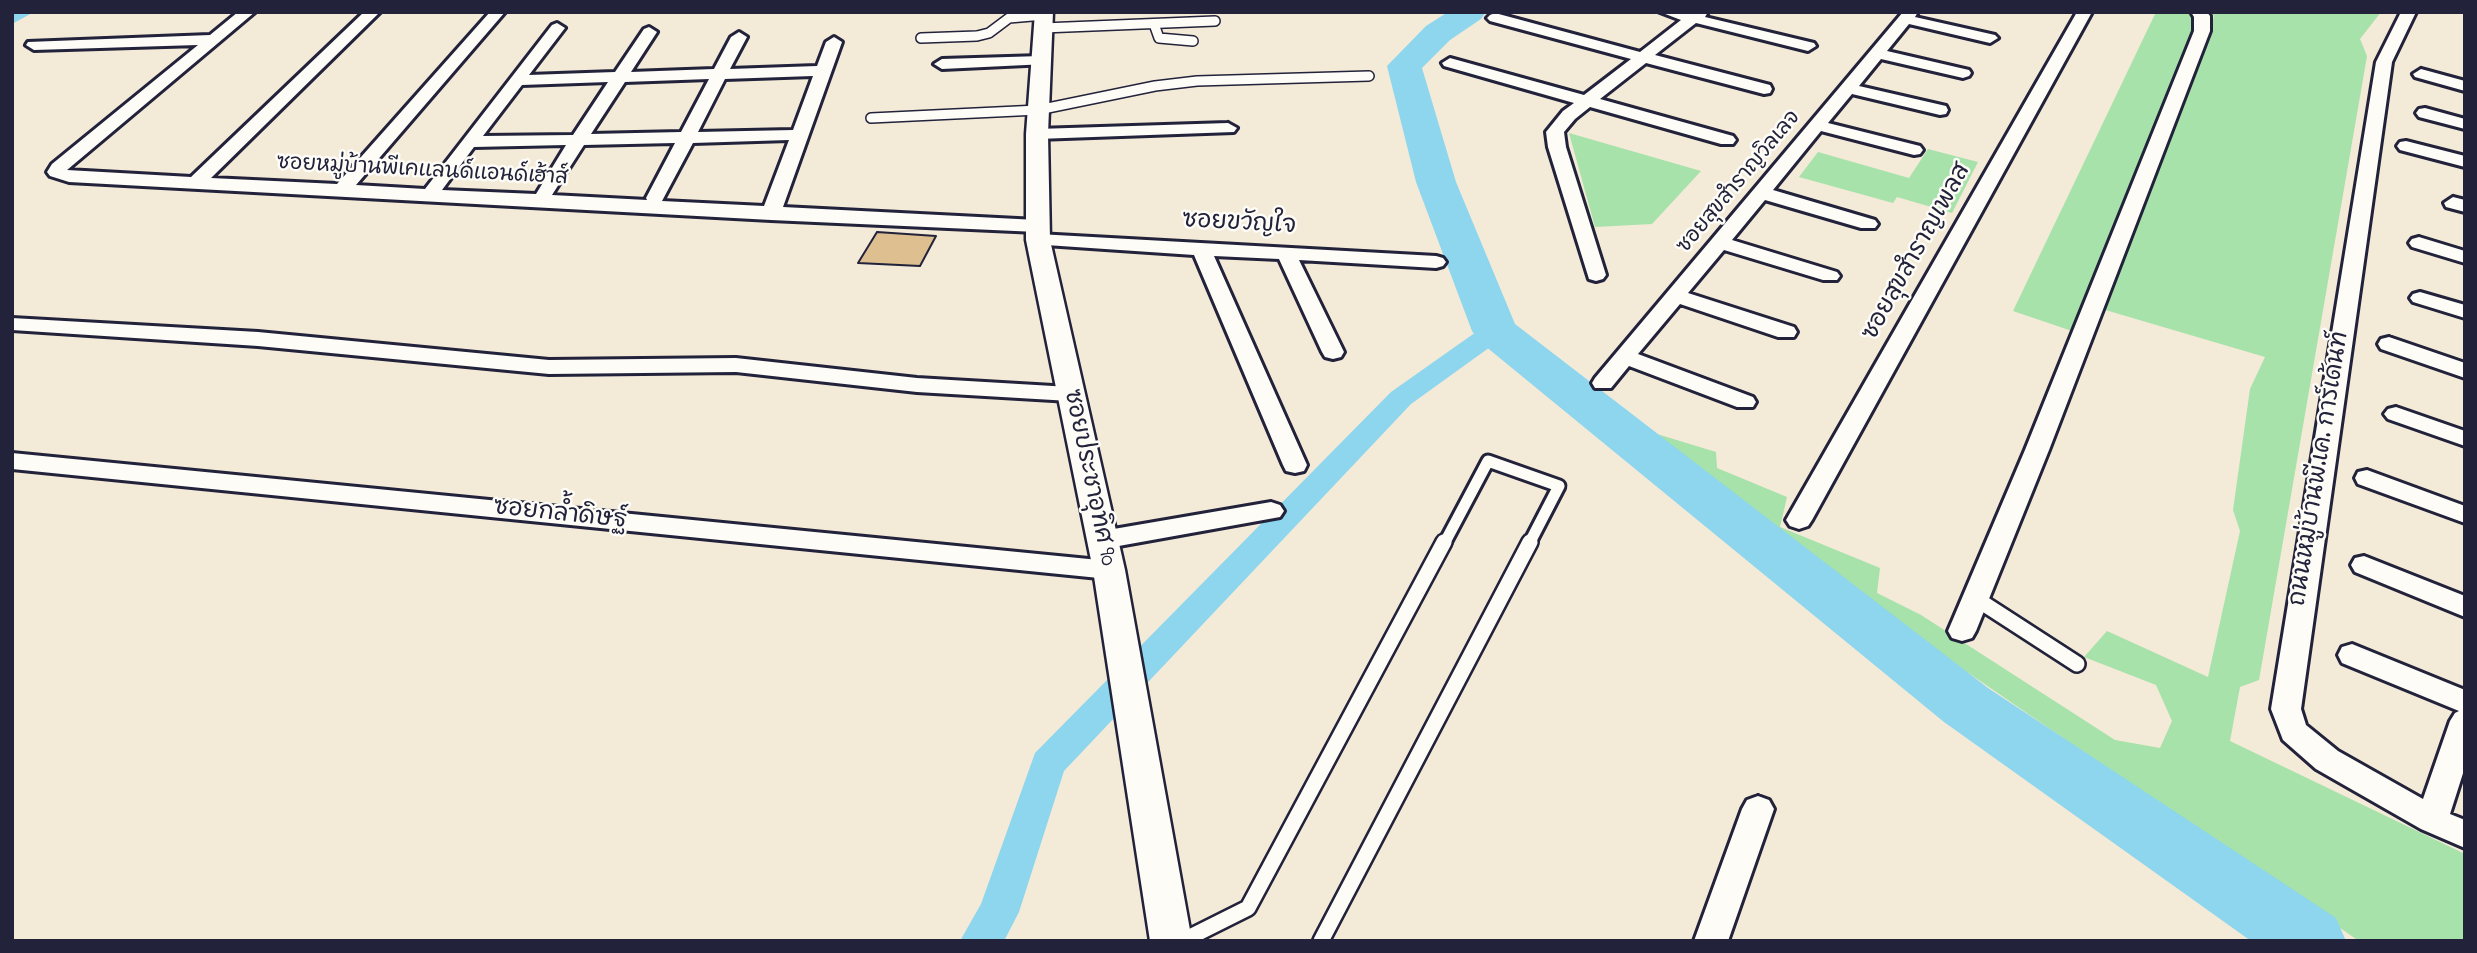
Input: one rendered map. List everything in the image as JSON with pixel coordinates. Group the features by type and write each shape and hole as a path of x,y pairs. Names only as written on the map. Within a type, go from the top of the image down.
{"street":[{"name":"ซอยหมู่บ้านพีเคแลนด์แอนด์เฮ้าส์","path":"248,12 58,168 56,173 69,176 771,214 1037,233"},
{"path":"195,182 373,12"},
{"path":"342,190 498,12"},
{"path":"1667,12 1697,15 1808,46"},
{"name":"ซอยสุขสำราญเพลส","path":"1799,520 2085,12"},
{"path":"1962,631 2037,450 2202,31 2202,16 2198,12"},
{"name":"ถนนหมู่บ้านพี.เค. การ์เด้นท์","path":"2409,12 2384,62 2286,709 2294,732 2327,760 2432,820 2465,835"},
{"path":"1596,275 1557,147 1555,132 1559,124 1588,100 1646,58 1697,15"},
{"path":"1908,15 1990,38"},
{"name":"ซอยสุขสำราญวิลเลจ","path":"1603,383 1908,15"},
{"name":"ซอยประชาอุทิศ 90","path":"1044,18 1038,122 1037,233 1109,570 1171,941"},
{"path":"1495,18 1764,89"},
{"path":"434,188 557,28"},
{"path":"544,193 649,32"},
{"path":"654,198 739,37"},
{"path":"34,45 214,40"},
{"path":"771,214 834,42"},
{"path":"1877,52 1963,72"},
{"path":"942,64 1041,61"},
{"path":"1450,63 1727,140"},
{"path":"517,80 822,71"},
{"path":"2421,74 2465,86"},
{"path":"1848,88 1940,110"},
{"path":"2425,113 2465,124"},
{"path":"1038,122 1228,128"},
{"path":"1817,125 1914,150"},
{"path":"470,142 800,135"},
{"path":"2406,146 2462,156"},
{"path":"1761,193 1868,224"},
{"name":"ซอยขวัญใจ","path":"1037,233 1202,250 1436,262"},
{"path":"1720,243 1830,276"},
{"path":"2419,243 2465,257"},
{"path":"1202,250 1295,465"},
{"path":"1286,254 1333,352"},
{"path":"1676,296 1786,332"},
{"path":"2420,298 2465,312"},
{"path":"12,324 258,339 549,367 736,365 916,385 1070,394"},
{"path":"2389,344 2465,371"},
{"path":"1625,357 1745,402"},
{"path":"2396,414 2465,439"},
{"name":"ซอยกล้ำดิษฐ์","path":"12,461 1109,570"},
{"path":"2367,478 2465,515"},
{"path":"1102,540 1271,511"},
{"path":"2364,565 2465,607"},
{"path":"2352,655 2465,702"},
{"path":"2432,820 2465,721"},
{"path":"1711,941 1758,809"}],"lane":[{"path":"921,38 977,36 989,33 1009,18 1154,24 1215,21"},
{"path":"1154,24 1159,38 1193,41"},
{"path":"871,118 1038,122 1120,92 1197,81 1370,75"},
{"path":"1182,941 1248,908 1488,461 1559,486 1321,941"},
{"path":"1975,598 2077,664"}],"green space":[{"path":"2156,12 2191,12 2195,18 2195,28 2072,331 2013,311"},
{"path":"2210,12 2381,12 2360,39 2367,56 2259,680 2240,687 2230,741 2465,854 2465,941 2359,941 1798,556 1538,345 1657,434 1716,452 1717,468 1787,497 1780,527 1880,568 1877,593 1921,615 2115,740 2160,748 2172,721 2156,685 2084,657 2107,631 2208,677 2240,531 2233,510 2250,389 2265,357 2102,309 2201,58 2214,16"},
{"path":"1569,133 1701,171 1652,224 1595,227"},
{"path":"1928,149 1978,162 1952,213 1897,197 1893,203 1799,177 1818,152 1909,178"}],"building":[{"path":"877,232 936,236 920,266 858,263"}],"waterway":[{"path":"12,19 25,12"},
{"path":"1470,12 1438,33 1404,66 1436,182 1495,331 1966,705 2310,941"},
{"path":"981,941 999,912 1048,764 1401,398 1495,331"}]}
